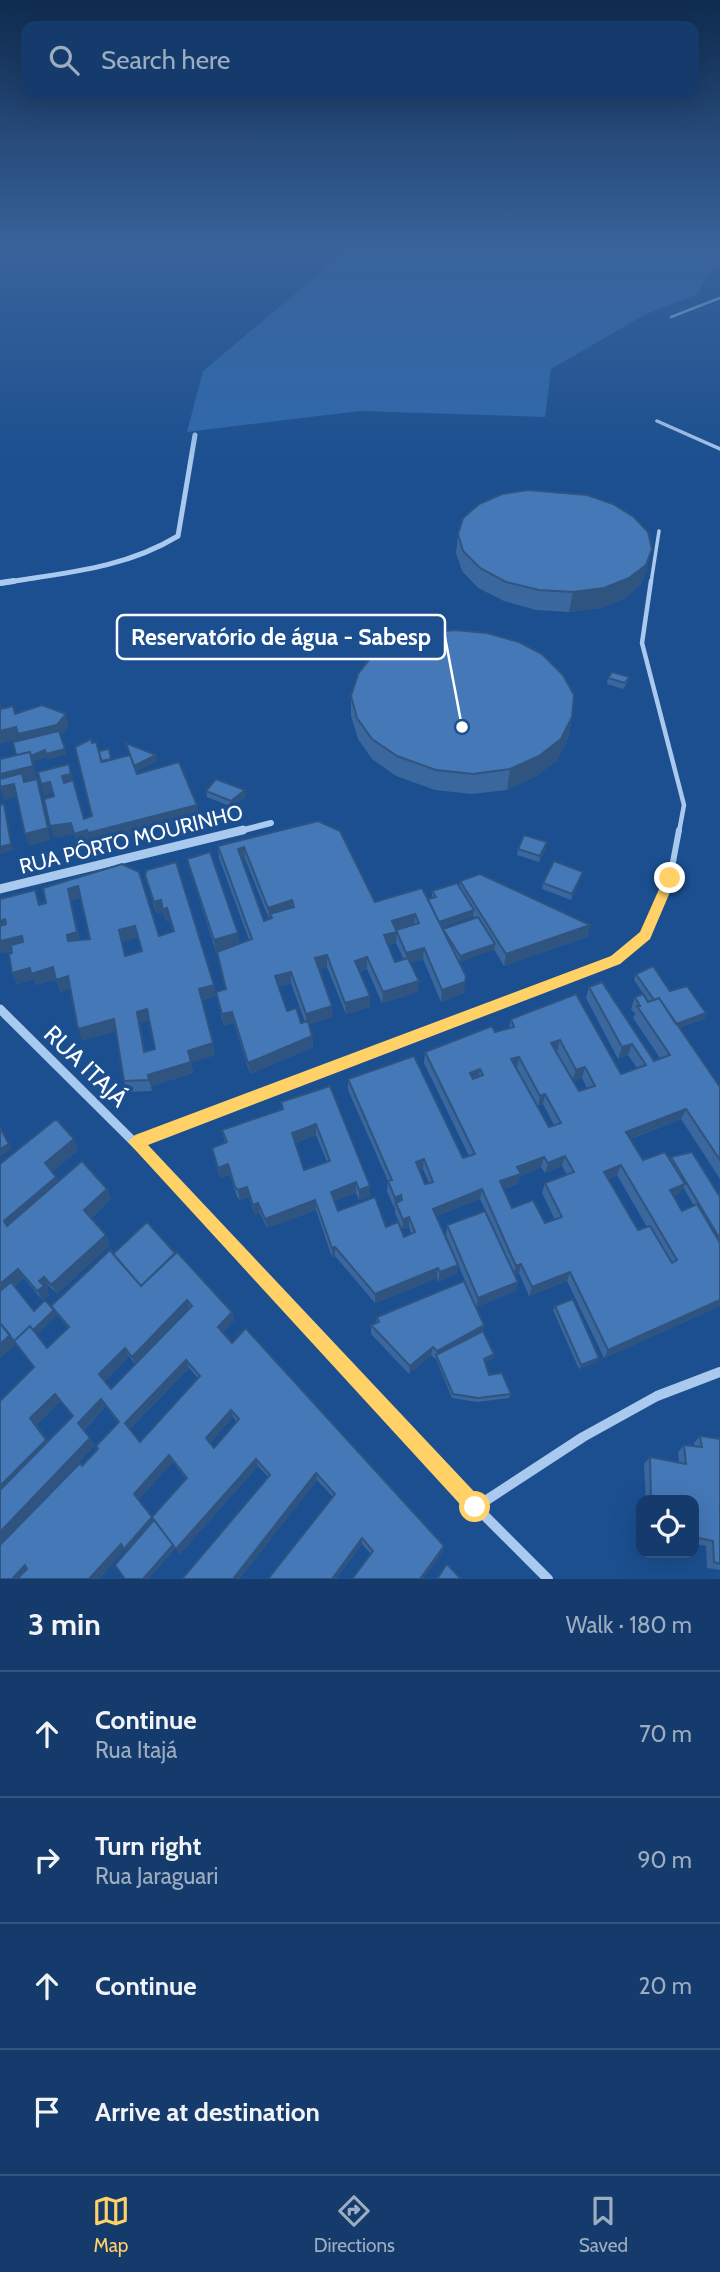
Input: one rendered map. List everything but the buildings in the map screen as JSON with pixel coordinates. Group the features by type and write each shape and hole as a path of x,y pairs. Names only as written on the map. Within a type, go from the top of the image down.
{"street":[{"path":"0,583 119,562 169,543 178,536 182,523 195,435"},
{"name":"RUA PÔRTO MOURINHO","path":"0,889 271,823"},
{"path":"135,1142 615,960"},
{"name":"RUA ITAJÁ","path":"0,1009 135,1142 475,1507 548,1579"},
{"path":"475,1507 593,1431 657,1396 720,1372"}],"lane":[{"path":"657,421 720,449"},
{"path":"615,960 645,936 670,878 684,805 642,643 659,531"}],"shaded area":[{"path":"265,319 638,319 551,369 545,417 360,411 187,432 203,371"}],"place":[{"name":"Reservatório de água - Sabesp","path":"462,727"}],"route":[{"path":"475,1507 135,1142 490,1010 615,960 645,936 670,878"}]}
